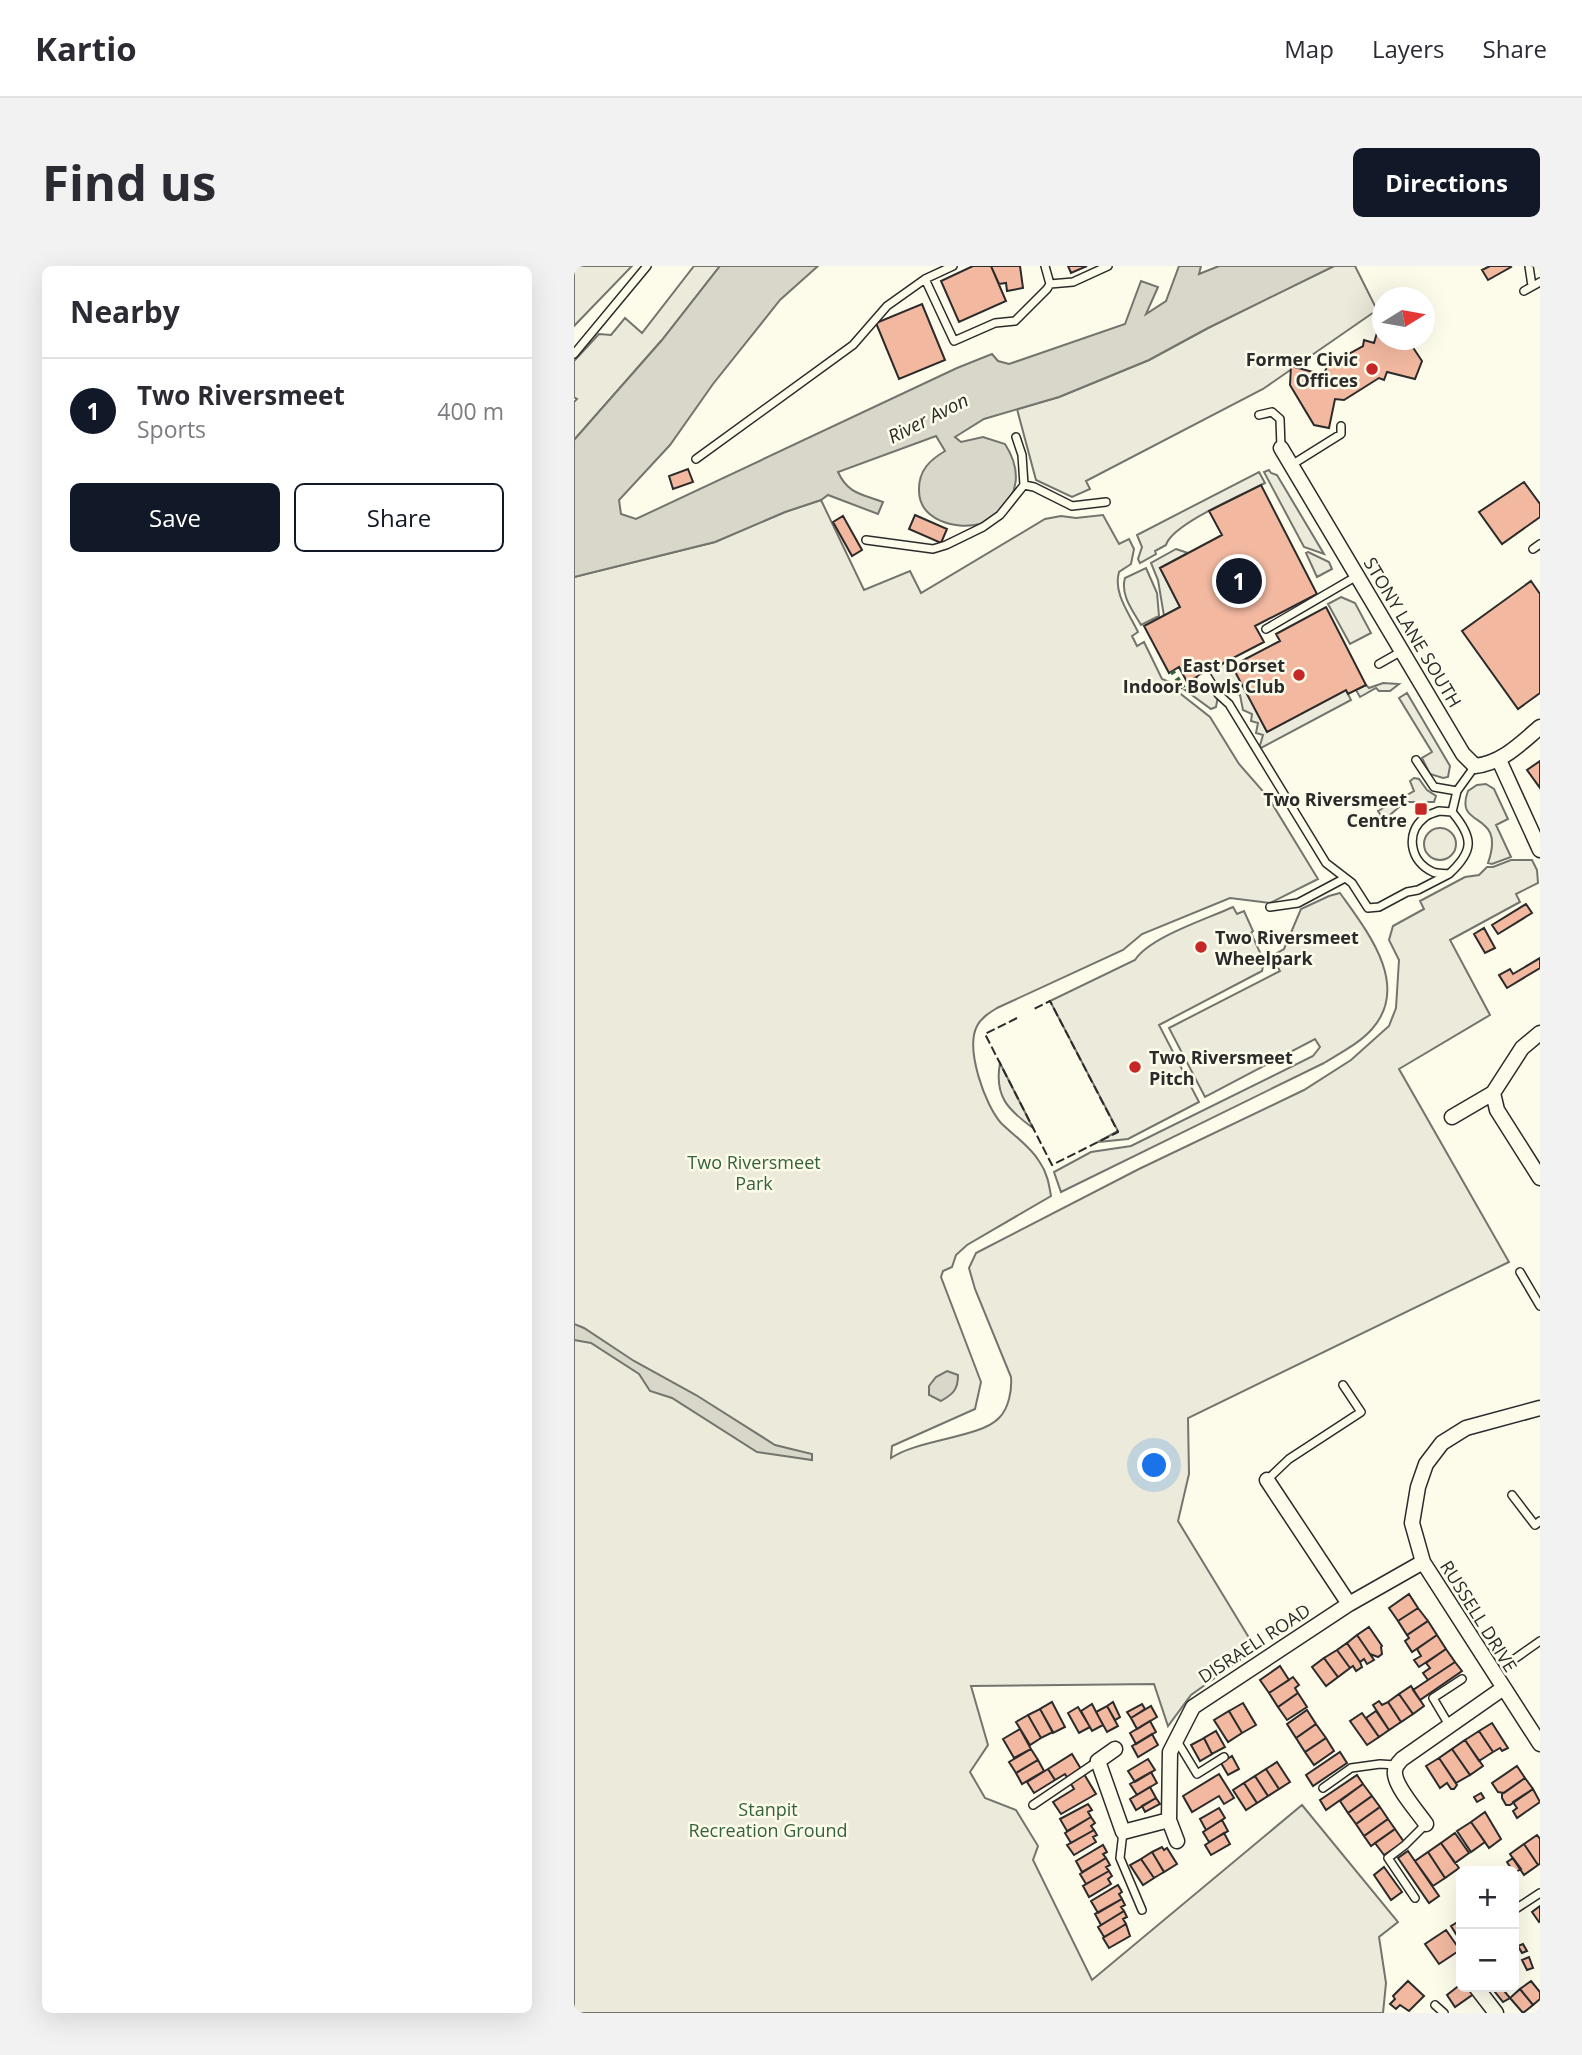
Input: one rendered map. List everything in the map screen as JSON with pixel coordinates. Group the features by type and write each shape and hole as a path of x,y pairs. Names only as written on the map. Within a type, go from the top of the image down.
{"street":[{"name":"STONY LANE SOUTH","path":"1281,449 1293,464 1463,754 1475,766"},
{"path":"1475,766 1499,760 1540,727"},
{"path":"1499,760 1540,850"},
{"path":"1451,1117 1493,1093 1522,1048 1540,1033"},
{"path":"1493,1093 1497,1110 1540,1178"},
{"name":"RUSSELL DRIVE","path":"1540,1408 1466,1428 1442,1443 1426,1464 1418,1487 1412,1523 1423,1562 1502,1689 1540,1744"},
{"path":"1267,1480 1349,1604"},
{"name":"DISRAELI ROAD","path":"1177,1841 1169,1820 1170,1752 1193,1707 1349,1604 1423,1562"},
{"path":"1426,1824 1398,1783 1394,1773 1397,1765 1502,1689"},
{"path":"1115,1749 1098,1760 1124,1832 1169,1820"},
{"path":"1480,1992 1496,2013"}],"lane":[{"path":"574,354 647,266"},
{"path":"696,459 853,345 887,306 925,279 953,266"},
{"path":"925,279 954,341 995,323 1015,321 1047,289 1049,284 1045,266"},
{"path":"1049,284 1073,282 1108,266"},
{"path":"1524,291 1536,284 1529,266"},
{"path":"1259,415 1272,412 1280,419 1281,449"},
{"path":"1293,464 1341,433 1341,426"},
{"path":"866,540 933,549 983,527 1000,515 1024,485 1022,455 1016,437"},
{"path":"1024,485 1034,487 1072,506 1105,502"},
{"path":"1266,629 1357,576"},
{"path":"1379,664 1402,650"},
{"path":"1201,679 1207,676 1229,704 1326,863 1352,883 1368,908 1379,907 1407,892 1418,890 1449,874 1464,860 1470,840 1464,825 1452,812 1439,811 1425,816 1414,829 1411,846 1418,861 1433,872 1449,874"},
{"path":"1416,760 1434,788 1457,790"},
{"path":"1452,812 1457,790 1475,766"},
{"path":"1270,906 1298,903 1345,878"},
{"path":"1520,1272 1540,1306"},
{"path":"1267,1480 1289,1459 1361,1412 1343,1385"},
{"path":"1512,1495 1535,1525 1540,1521"},
{"path":"1513,1660 1540,1641"},
{"path":"1449,1726 1433,1698 1462,1679"},
{"path":"1176,1740 1197,1774 1224,1758"},
{"path":"1033,1805 1098,1760"},
{"path":"1323,1788 1351,1768 1380,1764 1397,1765"},
{"path":"1415,1898 1388,1858 1426,1824"},
{"path":"1124,1832 1120,1858 1142,1910"},
{"path":"1519,1907 1540,1893"},
{"path":"1435,2005 1444,2013"}],"green space":[{"path":"574,266 632,266 574,326"},
{"path":"694,266 720,266 662,340 574,440 574,402 577,399 574,397 574,361 599,334 611,335 625,318 642,333"},
{"path":"1334,266 1355,266 1372,300 1372,313 1263,389 1086,481 1090,489 1072,497 1036,480 1017,409 1059,397 1149,360"},
{"path":"1269,470 1277,475 1324,554 1304,547 1264,472"},
{"path":"1259,472 1265,483 1194,519 1171,537 1166,545 1155,551 1156,554 1140,563 1138,559 1142,547 1137,535"},
{"path":"821,500 864,590 910,571 921,593 1045,519 1103,515 1119,544 1129,539 1134,549 1131,564 1119,572 1118,588 1138,632 1132,636 1137,646 1144,642 1162,679 1170,682 1177,691 1210,717 1239,764 1268,797 1318,879 1270,903 1230,898 1142,934 1123,950 997,1008 979,1023 973,1048 983,1090 1001,1123 1031,1150 1042,1165 1051,1196 967,1245 956,1255 952,1267 943,1271 941,1277 981,1382 975,1409 892,1446 891,1458 917,1447 990,1425 999,1418 1007,1404 1011,1377 969,1268 976,1253 1139,1169 1304,1090 1351,1060 1389,1026 1396,1008 1399,960 1389,940 1393,926 1424,909 1420,901 1465,877 1479,875 1487,867 1511,860 1532,860 1537,870 1538,883 1516,894 1520,902 1450,940 1490,1015 1399,1069 1509,1262 1188,1418 1189,1474 1178,1521 1251,1641 1237,1653 1240,1660 1191,1695 1168,1726 1154,1684 971,1686 988,1745 970,1772 985,1798 1016,1810 1038,1846 1033,1860 1092,1980 1302,1805 1398,1922 1379,1937 1386,1983 1383,2013 574,2013 574,577 715,542 785,512"},
{"path":"1176,549 1188,553 1160,568 1180,607 1164,616 1158,580 1151,563"},
{"path":"1306,553 1329,562 1332,569 1317,577"},
{"path":"1146,568 1157,593 1159,616 1141,625 1128,603 1124,584 1125,578"},
{"path":"1341,597 1355,603 1371,633 1350,644 1328,604"},
{"path":"1230,660 1267,732 1346,690 1351,700 1259,749 1263,735 1256,733 1258,723 1251,721 1252,714 1243,710 1240,695 1229,690 1220,694 1207,672"},
{"path":"1383,683 1399,684 1390,691 1379,691 1376,688 1360,697 1356,690 1366,685 1369,688"},
{"path":"1211,688 1218,696 1216,707 1211,709 1185,690"},
{"path":"1407,693 1450,766 1448,777 1430,774 1422,758 1432,752 1399,698"},
{"path":"1419,779 1427,790 1436,796 1434,802 1405,802 1384,820 1378,811 1414,791 1410,781"},
{"path":"1486,784 1494,789 1508,819 1496,825 1511,857 1492,864 1488,863 1492,846 1491,834 1467,811 1465,803 1468,791 1477,785"},
{"path":"1440,828 1451,833 1456,844 1451,855 1440,860 1429,855 1424,844 1429,833"},
{"path":"1340,893 1372,941 1386,977 1387,995 1383,1012 1372,1029 1356,1043 1324,1063 1061,1192 1054,1172 1091,1152 1131,1146 1313,1056 1320,1047 1315,1039 1205,1097 1169,1028 1280,971 1272,956 1284,949 1301,909"},
{"path":"1233,907 1237,914 1244,911 1264,961 1262,971 1159,1025 1199,1102 1128,1139 1098,1142 1118,1131 1050,1001 1135,960 1166,936"},
{"path":"1000,1063 1033,1128 1016,1115 1005,1101 999,1085"}],"water":[{"name":"River Avon","path":"720,266 818,266 780,300 713,384 670,445 619,500 621,514 636,519 992,354 998,361 1009,364 1125,324 1141,281 1158,287 1146,314 1166,301 1179,266 1201,266 1199,274 1219,266 1334,266 1149,360 1059,397 984,419 955,437 961,442 983,437 1005,444 1014,463 1014,491 1003,508 980,524 949,524 931,515 920,500 919,489 923,471 945,451 936,436 838,472 851,489 883,502 878,514 828,495 715,542 574,577 574,440 662,340"},
{"path":"574,1324 775,1445 812,1454 812,1460 757,1452 672,1398 650,1391 639,1374 591,1343 574,1340"},
{"path":"947,1371 958,1375 957,1384 952,1394 941,1401 929,1395 929,1386 936,1377"}],"building":[{"path":"973,266 991,266 1006,301 959,322 941,281"},
{"path":"991,266 1020,266 1023,288 1007,291 1006,283 999,284"},
{"path":"1068,266 1087,266 1071,273"},
{"path":"1490,266 1511,267 1488,280 1482,270"},
{"path":"922,304 945,360 899,379 876,323"},
{"name":"Former Civic Offices","path":"1364,340 1372,342 1372,350 1415,350 1422,361 1415,379 1387,372 1384,380 1379,378 1344,400 1335,399 1329,428 1314,425 1290,385 1291,366 1324,375 1327,366 1363,346"},
{"path":"688,469 693,482 673,489 669,476"},
{"path":"1524,482 1540,504 1540,517 1502,544 1479,512"},
{"path":"1261,485 1317,594 1255,626 1264,642 1187,682 1179,667 1169,673 1144,626 1180,607 1160,568 1222,535 1209,511"},
{"path":"915,515 947,529 941,543 909,529"},
{"path":"843,516 862,550 852,556 833,522"},
{"path":"1531,581 1540,594 1540,693 1518,709 1462,631"},
{"name":"East Dorset Indoor Bowls Club","path":"1326,607 1366,685 1348,694 1346,690 1267,732 1232,666 1280,641 1276,634"},
{"path":"1540,761 1540,788 1527,770"},
{"path":"1526,904 1532,913 1498,934 1492,925"},
{"path":"1484,928 1495,948 1485,953 1474,934"},
{"path":"1540,958 1540,968 1507,988 1499,975 1510,969 1513,974"},
{"path":"1409,1594 1418,1608 1398,1621 1389,1608"},
{"path":"1418,1608 1428,1621 1407,1635 1398,1621"},
{"path":"1428,1621 1437,1635 1412,1652 1405,1641 1409,1638 1407,1635"},
{"path":"1369,1627 1382,1646 1382,1654 1378,1657 1370,1654 1357,1635"},
{"path":"1357,1635 1374,1660 1367,1664 1364,1659 1360,1662 1347,1643"},
{"path":"1437,1635 1446,1649 1419,1667 1414,1660 1421,1656 1417,1649"},
{"path":"1347,1643 1362,1667 1356,1671 1353,1666 1350,1668 1337,1650"},
{"path":"1446,1649 1455,1662 1428,1680 1423,1673 1430,1668 1426,1663"},
{"path":"1337,1650 1350,1668 1338,1677 1324,1658"},
{"path":"1324,1658 1338,1677 1326,1686 1312,1667"},
{"path":"1455,1662 1462,1671 1420,1700 1413,1690"},
{"path":"1280,1666 1289,1680 1269,1693 1260,1680"},
{"path":"1293,1677 1299,1685 1295,1688 1298,1693 1278,1707 1269,1693"},
{"path":"1411,1686 1424,1706 1413,1714 1399,1694"},
{"path":"1298,1693 1307,1707 1287,1720 1278,1707"},
{"path":"1399,1694 1413,1714 1401,1722 1388,1702"},
{"path":"1379,1701 1382,1705 1388,1702 1401,1722 1389,1730 1373,1705"},
{"path":"1052,1702 1065,1727 1053,1733 1040,1709"},
{"path":"1113,1702 1120,1717 1115,1720 1107,1706"},
{"path":"1243,1703 1256,1725 1242,1733 1229,1711"},
{"path":"1092,1704 1103,1725 1092,1731 1081,1711"},
{"path":"1142,1704 1145,1709 1131,1718 1127,1712"},
{"path":"1107,1706 1118,1726 1107,1732 1096,1712"},
{"path":"1151,1706 1157,1717 1137,1729 1131,1718"},
{"path":"1078,1707 1090,1727 1079,1733 1068,1713"},
{"path":"1040,1709 1053,1732 1041,1738 1028,1715"},
{"path":"1307,1710 1316,1724 1296,1738 1287,1724"},
{"path":"1229,1711 1242,1733 1228,1742 1214,1720"},
{"path":"1376,1711 1389,1730 1379,1737 1366,1718"},
{"path":"1362,1713 1379,1737 1367,1745 1350,1721"},
{"path":"1028,1715 1041,1738 1030,1745 1016,1722"},
{"path":"1150,1721 1156,1732 1136,1744 1130,1733"},
{"path":"1492,1723 1508,1748 1502,1751 1500,1748 1493,1752 1479,1731"},
{"path":"1316,1724 1326,1738 1305,1752 1296,1738"},
{"path":"1020,1729 1031,1749 1014,1758 1003,1739"},
{"path":"1216,1731 1225,1747 1212,1754 1204,1738"},
{"path":"1479,1731 1493,1752 1479,1761 1465,1740"},
{"path":"1152,1734 1158,1745 1138,1757 1132,1746"},
{"path":"1204,1738 1212,1754 1200,1761 1191,1745"},
{"path":"1326,1738 1334,1751 1314,1765 1305,1752"},
{"path":"1465,1740 1483,1766 1470,1775 1452,1749"},
{"path":"1031,1749 1038,1760 1016,1773 1009,1762"},
{"path":"1452,1749 1470,1775 1456,1783 1439,1758"},
{"path":"1340,1752 1347,1763 1313,1786 1306,1775"},
{"path":"1072,1754 1096,1794 1061,1814 1053,1802 1074,1789 1065,1774 1055,1780 1048,1769"},
{"path":"1232,1756 1239,1769 1228,1775 1221,1763"},
{"path":"1439,1758 1457,1785 1454,1789 1447,1783 1440,1788 1426,1766"},
{"path":"1148,1759 1155,1770 1135,1782 1128,1771"},
{"path":"1038,1760 1044,1771 1022,1784 1016,1773"},
{"path":"1277,1762 1290,1782 1279,1789 1266,1769"},
{"path":"1517,1766 1525,1778 1504,1793 1498,1792 1492,1783"},
{"path":"1048,1769 1055,1780 1034,1793 1027,1782"},
{"path":"1266,1769 1279,1789 1268,1796 1255,1776"},
{"path":"1151,1772 1157,1783 1137,1795 1130,1784"},
{"path":"1219,1774 1234,1798 1224,1804 1219,1796 1192,1812 1183,1796"},
{"path":"1357,1775 1363,1784 1326,1810 1320,1800"},
{"path":"1255,1776 1268,1796 1257,1803 1244,1783"},
{"path":"1525,1778 1533,1789 1506,1805 1502,1794"},
{"path":"1244,1783 1257,1803 1246,1810 1233,1790"},
{"path":"1363,1784 1372,1796 1348,1813 1340,1801"},
{"path":"1150,1787 1156,1798 1136,1810 1130,1799"},
{"path":"1533,1789 1540,1802 1517,1818 1513,1811 1517,1808 1513,1802"},
{"path":"1481,1793 1484,1798 1477,1802 1474,1797"},
{"path":"1372,1796 1380,1807 1356,1824 1348,1813"},
{"path":"1156,1798 1160,1804 1145,1812 1142,1806"},
{"path":"1088,1804 1092,1810 1088,1812 1091,1817 1067,1831 1060,1819"},
{"path":"1380,1807 1388,1819 1364,1836 1356,1824"},
{"path":"1219,1808 1225,1818 1206,1830 1200,1819"},
{"path":"1485,1812 1501,1839 1489,1848 1471,1822"},
{"path":"1091,1817 1095,1823 1091,1826 1094,1830 1071,1843 1065,1833"},
{"path":"1388,1819 1395,1829 1371,1846 1364,1836"},
{"path":"1222,1820 1228,1831 1209,1842 1203,1832"},
{"path":"1471,1822 1485,1842 1471,1852 1457,1831"},
{"path":"1395,1829 1404,1842 1384,1855 1375,1843"},
{"path":"1094,1830 1097,1835 1093,1837 1096,1842 1074,1855 1067,1845"},
{"path":"1224,1833 1230,1844 1211,1855 1205,1845"},
{"path":"1455,1833 1469,1853 1455,1863 1441,1843"},
{"path":"1537,1835 1540,1839 1538,1865 1524,1844"},
{"path":"1441,1843 1458,1866 1456,1870 1445,1878 1428,1852"},
{"path":"1524,1844 1538,1865 1524,1875 1510,1854"},
{"path":"1103,1845 1107,1852 1103,1854 1106,1858 1082,1872 1076,1861"},
{"path":"1162,1847 1164,1850 1167,1848 1177,1864 1164,1872 1152,1852"},
{"path":"1408,1851 1439,1896 1429,1903 1398,1858"},
{"path":"1152,1852 1164,1872 1154,1878 1141,1859"},
{"path":"1428,1852 1445,1878 1433,1886 1415,1861"},
{"path":"1106,1858 1110,1865 1106,1867 1109,1871 1086,1884 1080,1874"},
{"path":"1513,1858 1519,1866 1510,1866 1507,1862"},
{"path":"1141,1859 1154,1878 1143,1885 1130,1865"},
{"path":"1384,1867 1402,1892 1391,1900 1374,1875"},
{"path":"1109,1871 1112,1876 1108,1879 1111,1884 1089,1897 1083,1886"},
{"path":"1118,1885 1122,1899 1098,1913 1091,1901"},
{"path":"1122,1899 1125,1905 1121,1907 1124,1911 1101,1925 1095,1914"},
{"path":"1540,1906 1540,1921 1539,1922 1532,1912"},
{"path":"1124,1911 1127,1917 1123,1919 1126,1924 1104,1937 1098,1927"},
{"path":"1126,1924 1130,1936 1109,1948 1103,1938"},
{"path":"1446,1930 1456,1944 1456,1953 1439,1964 1425,1944"},
{"path":"1523,1944 1527,1951 1522,1953 1519,1946"},
{"path":"1529,1957 1533,1968 1527,1970 1522,1960"},
{"path":"1408,1981 1424,1996 1409,2011 1400,2005 1396,2009 1390,2004 1395,1999 1393,1996"},
{"path":"1531,1981 1540,1992 1540,1999 1533,2005 1520,1989"},
{"path":"1456,1988 1456,1992 1475,1993 1455,2007 1447,1995"},
{"path":"1519,1990 1533,2005 1523,2013 1510,1998"},
{"path":"1495,1992 1505,1992 1510,1998 1503,2002"}],"hedge":[{"path":"1172,671 1185,690 1210,688"}],"fence":[{"path":"1017,1018 985,1034 1052,1165 1118,1132 1050,1001 1034,1009"}],"place":[{"name":"Former Civic Offices","path":"1372,369"},
{"name":"Two Riversmeet","path":"1239,581"},
{"name":"East Dorset Indoor Bowls Club","path":"1299,675"},
{"name":"Two Riversmeet Centre","path":"1421,809"},
{"name":"Two Riversmeet Wheelpark","path":"1201,947"},
{"name":"Two Riversmeet Pitch","path":"1135,1067"}],"park label":[{"name":"Two Riversmeet Park","path":"754,1172"},
{"name":"Stanpit Recreation Ground","path":"768,1819"}]}
